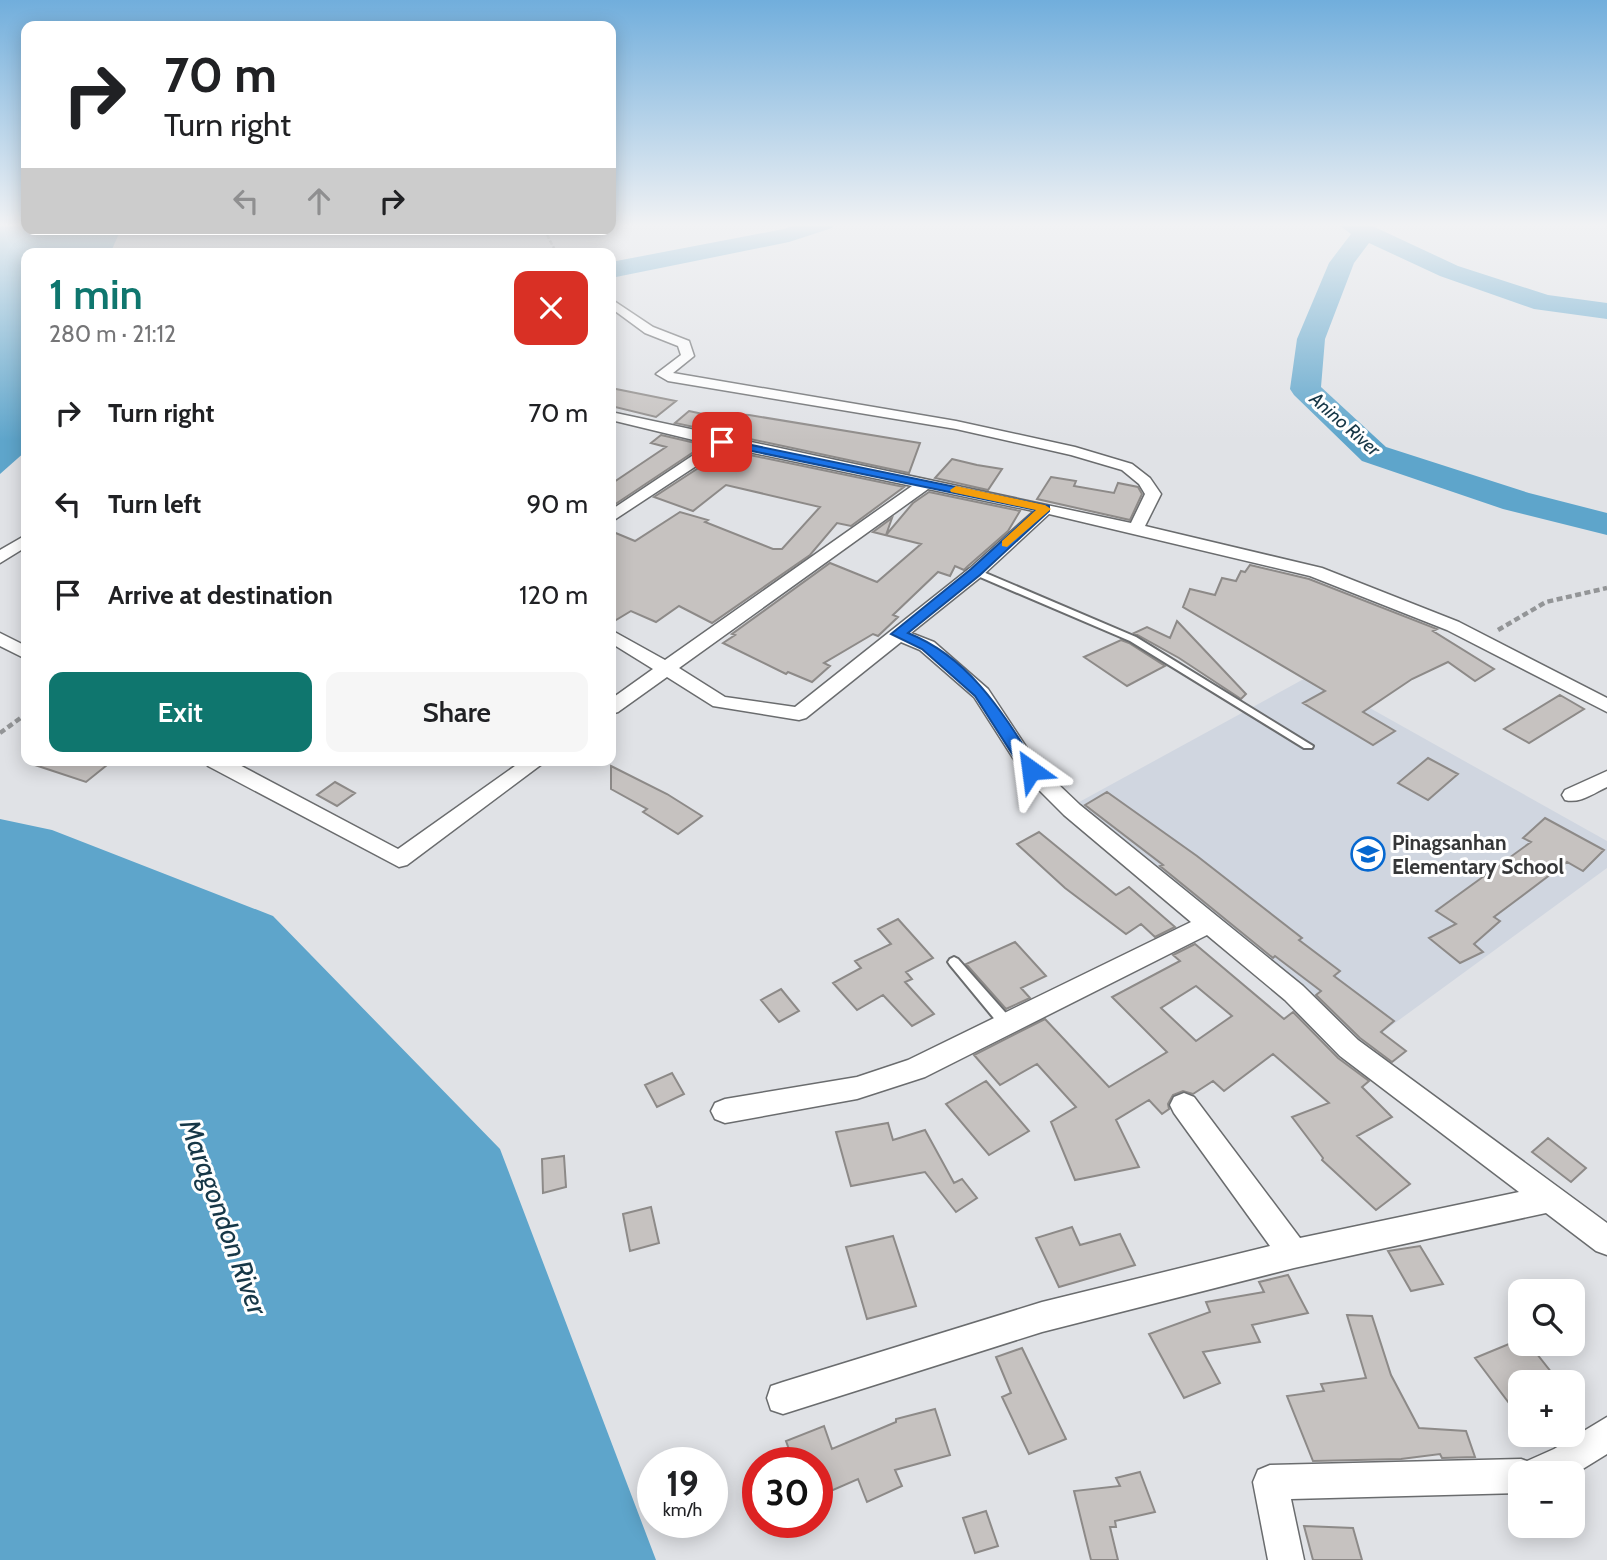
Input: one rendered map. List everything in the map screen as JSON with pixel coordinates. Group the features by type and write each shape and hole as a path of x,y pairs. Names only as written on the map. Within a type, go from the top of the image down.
{"street":[{"path":"616,307 649,330 684,344 688,356 663,373 673,379 956,425 1075,451 1127,467 1145,481 1153,494 1136,528"},
{"path":"616,417 722,442 1136,528 1316,572 1453,626 1607,706"},
{"path":"616,514 722,442"},
{"path":"616,704 925,484"},
{"path":"616,638 720,702 799,714 976,572 1045,509"},
{"path":"0,558 21,543"},
{"path":"898,634 927,646 957,670 981,693 1031,770 1072,810 1294,993 1349,1048 1607,1241"},
{"path":"0,639 21,647"},
{"path":"224,766 399,859 529,766"},
{"path":"1573,795 1607,778"},
{"path":"725,1111 891,1079 1210,923"},
{"path":"1184,1105 1294,1254"},
{"path":"783,1398 1042,1317 1294,1254 1548,1199"},
{"path":"1566,1461 1607,1434"},
{"path":"1286,1560 1270,1482 1508,1476"}],"lane":[{"path":"976,572 1133,639 1307,746"},
{"path":"954,962 1007,1024"}],"path":[{"path":"1480,640 1546,602 1607,588"},
{"path":"0,733 21,718"}],"shaded area":[{"name":"Pinagsanhan Elementary School","path":"1311,675 1607,841 1607,868 1358,1050 1072,806"}],"water":[{"path":"0,296 21,296 21,455 0,474"},
{"name":"Maragondon River","path":"0,819 52,830 273,916 500,1149 637,1510 637,1538 648,1538 656,1560 0,1560"}],"building":[{"path":"616,389 676,401 656,417 616,407"},
{"path":"689,411 726,419 732,414 749,415 920,443 909,473 675,423"},
{"path":"661,435 704,445 616,504 616,481 666,447 651,443"},
{"path":"726,450 904,487 851,526 837,523 810,555 712,623 679,606 656,622 631,611 616,620 616,533 635,541 680,512 708,520 705,522 773,549 782,549 820,507 726,485 693,511 654,497"},
{"path":"952,459 1002,469 988,490 935,478"},
{"path":"1051,477 1076,481 1074,486 1114,493 1118,483 1138,487 1142,494 1130,520 1037,499"},
{"path":"929,492 1020,511 1008,531 964,570 955,566 950,576 938,572 893,615 898,617 878,636 873,634 824,663 830,666 812,682 788,672 786,674 723,643 830,563 877,582 921,544 873,532 892,518 886,535 913,503"},
{"path":"1250,565 1309,579 1437,629 1433,631 1494,669 1475,681 1448,662 1412,679 1363,712 1395,731 1373,745 1303,703 1325,691 1183,607 1190,589 1215,595 1222,578 1236,581 1241,571 1245,572"},
{"path":"1177,621 1246,694 1241,699 1179,658 1134,633 1147,627 1170,638"},
{"path":"1121,640 1165,666 1127,686 1084,657"},
{"path":"1560,695 1584,709 1529,743 1504,729"},
{"path":"1428,758 1458,774 1428,800 1398,783"},
{"path":"38,766 106,766 86,782"},
{"path":"611,766 667,794 702,816 678,834 643,812 647,809 611,789"},
{"path":"335,782 355,793 337,806 317,795"},
{"path":"1107,792 1197,856 1302,938 1299,940 1340,971 1334,976 1394,1021 1381,1032 1406,1051 1392,1062 1360,1038 1316,995 1321,991 1275,956 1273,958 1160,866 1163,865 1085,805"},
{"path":"1545,818 1604,850 1583,871 1567,862 1494,917 1500,921 1474,944 1483,952 1460,963 1429,938 1456,924 1436,911 1531,842 1523,838"},
{"path":"1039,832 1116,895 1129,887 1175,927 1155,937 1141,924 1126,934 1065,888 1017,844"},
{"path":"898,919 933,958 906,972 912,979 905,982 934,1014 912,1026 883,995 857,1010 833,983 861,968 855,961 891,944 878,929"},
{"path":"1015,942 1046,976 1021,988 1030,998 1006,1009 966,964"},
{"path":"1195,944 1284,1019 1293,1012 1338,1058 1369,1081 1362,1087 1392,1117 1357,1136 1410,1184 1376,1210 1322,1160 1292,1117 1329,1103 1273,1054 1224,1091 1213,1081 1193,1094 1183,1091 1173,1095 1168,1104 1169,1109 1162,1114 1149,1100 1116,1120 1139,1167 1075,1180 1051,1122 1076,1107 1037,1064 1000,1085 974,1055 1045,1019 1109,1087 1167,1052 1112,997 1180,961 1173,955","holes":["1196,986 1232,1016 1196,1041 1161,1008"]},
{"path":"781,989 799,1011 779,1022 761,1000"},
{"path":"672,1073 684,1094 657,1107 645,1085"},
{"path":"986,1081 1029,1131 989,1155 946,1104"},
{"path":"888,1123 893,1140 925,1130 954,1183 962,1179 977,1198 956,1212 925,1172 851,1186 836,1132"},
{"path":"1548,1138 1586,1168 1571,1182 1532,1152"},
{"path":"564,1156 566,1187 543,1193 542,1159"},
{"path":"651,1207 659,1243 630,1251 623,1214"},
{"path":"1072,1227 1080,1245 1120,1234 1135,1265 1059,1287 1036,1238"},
{"path":"893,1236 916,1306 867,1319 846,1247"},
{"path":"1420,1246 1443,1284 1411,1291 1388,1251"},
{"path":"1288,1275 1308,1313 1252,1325 1260,1342 1203,1352 1220,1383 1184,1398 1149,1334 1210,1312 1206,1302 1264,1292 1259,1282"},
{"path":"1347,1315 1372,1316 1391,1375 1419,1428 1466,1431 1475,1457 1442,1458 1440,1454 1401,1459 1313,1461 1287,1396 1324,1391 1321,1384 1366,1378"},
{"path":"1508,1344 1508,1356 1538,1356 1550,1370 1508,1370 1508,1402 1475,1358"},
{"path":"1022,1348 1066,1439 1029,1454 1002,1397 1011,1393 996,1357"},
{"path":"935,1409 950,1455 895,1470 902,1486 867,1502 858,1479 833,1490 833,1449 896,1422 896,1419"},
{"path":"824,1426 831,1447 788,1447 786,1441"},
{"path":"1140,1472 1155,1512 1115,1521 1116,1527 1110,1527 1118,1560 1091,1560 1074,1491 1120,1486 1116,1478"},
{"path":"986,1511 998,1546 975,1553 963,1518"},
{"path":"1304,1526 1353,1528 1362,1560 1313,1560"}],"waterway":[{"name":"Anino River","path":"1329,296 1311,339 1305,389 1374,454 1516,501 1607,524"},
{"path":"1523,296 1544,303 1607,311"}],"slow traffic":[{"path":"956,490 1045,509 1007,544"}],"place":[{"name":"Pinagsanhan Elementary School","path":"1368,854"}],"route":[{"path":"722,442 1045,509 976,572 898,634 927,646 981,693 1031,770"}]}
